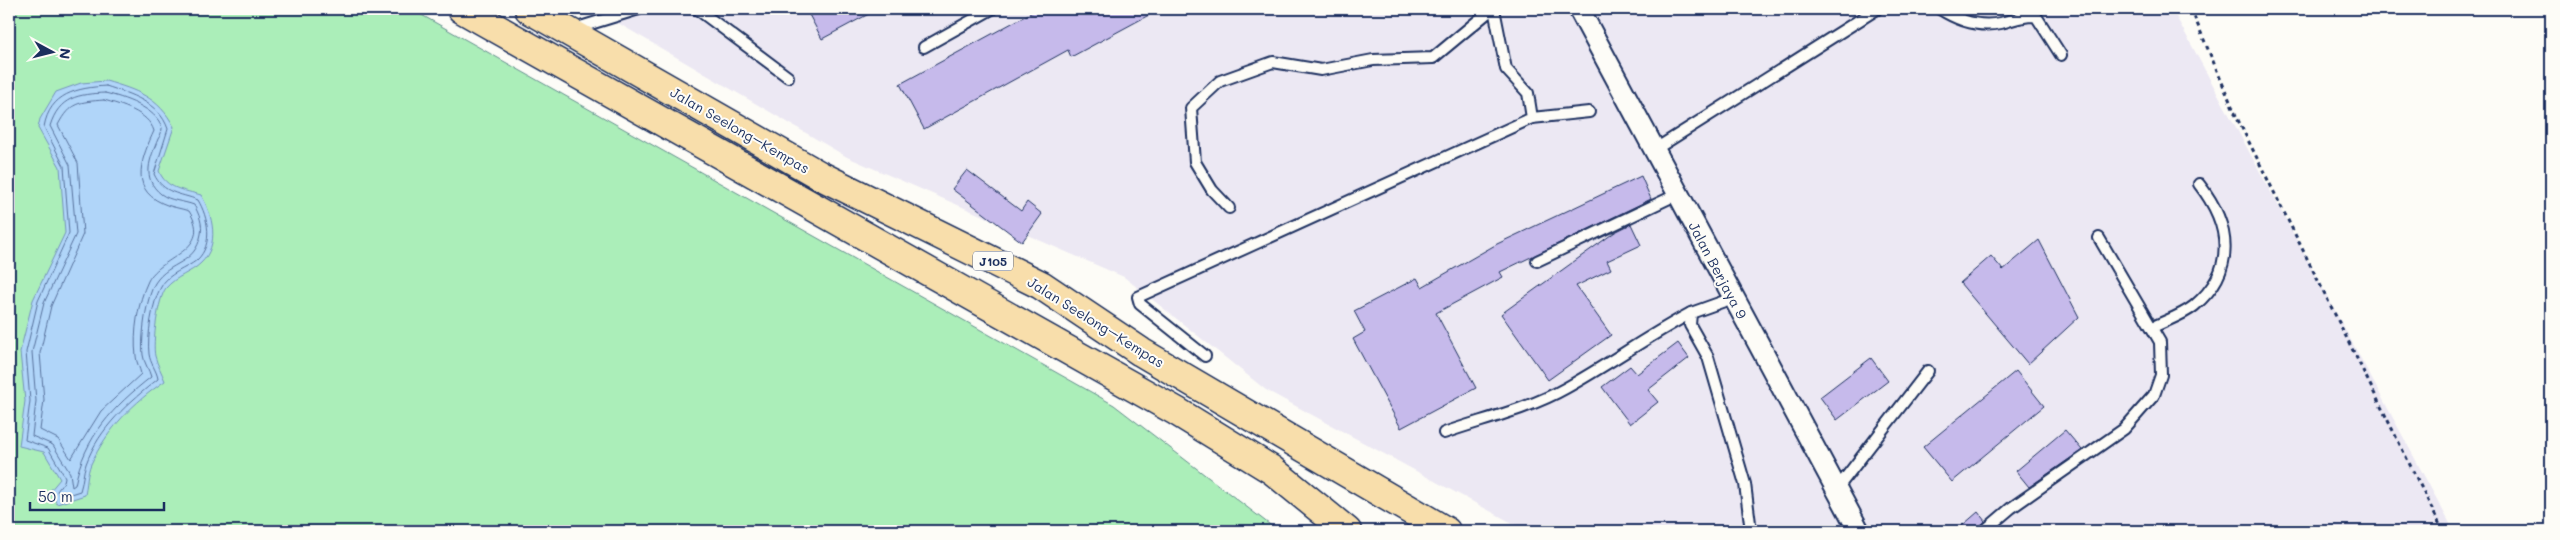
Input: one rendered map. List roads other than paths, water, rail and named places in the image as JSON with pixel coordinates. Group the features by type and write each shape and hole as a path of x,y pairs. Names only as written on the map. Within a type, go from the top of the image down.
{"main road":[{"path":"462,9 1176,411 1272,470 1347,531"},
{"name":"Jalan Seelong–Kempas","path":"528,9 819,175 1041,285 1141,352 1446,531"}],"street":[{"name":"Jalan Berjaya 9","path":"1579,9 1859,531"}],"lane":[{"path":"568,31 639,9"},
{"path":"697,9 788,78"},
{"path":"924,47 992,9"},
{"path":"1229,208 1212,190 1195,162 1191,108 1220,81 1272,62 1321,70 1373,60 1433,58 1493,9 1506,69 1528,93 1532,118"},
{"path":"1654,150 1877,9"},
{"path":"1940,9 1973,24 2000,23 2022,15 2036,16 2061,54"},
{"path":"1205,356 1140,304 1138,297 1532,118 1589,112"},
{"path":"2152,327 2194,307 2219,277 2226,253 2223,229 2215,204 2200,184"},
{"path":"1537,261 1678,194"},
{"path":"1984,531 2011,508 2124,429 2146,407 2154,395 2162,364 2160,342 2099,238"},
{"path":"1444,434 1540,401 1567,388 1648,336 1691,313 1733,298"},
{"path":"1691,313 1690,325 1708,357 1745,484 1751,531"},
{"path":"1836,490 1928,371"}],"water":[{"path":"106,81 146,96 161,108 168,117 174,127 159,171 166,182 171,185 201,195 209,212 213,239 207,256 201,263 170,284 160,301 156,321 154,350 165,381 132,407 105,439 90,468 85,495 57,504 50,491 60,479 44,452 19,446 25,401 20,352 33,300 65,233 60,167 38,128 40,119 56,92 81,83"}]}
